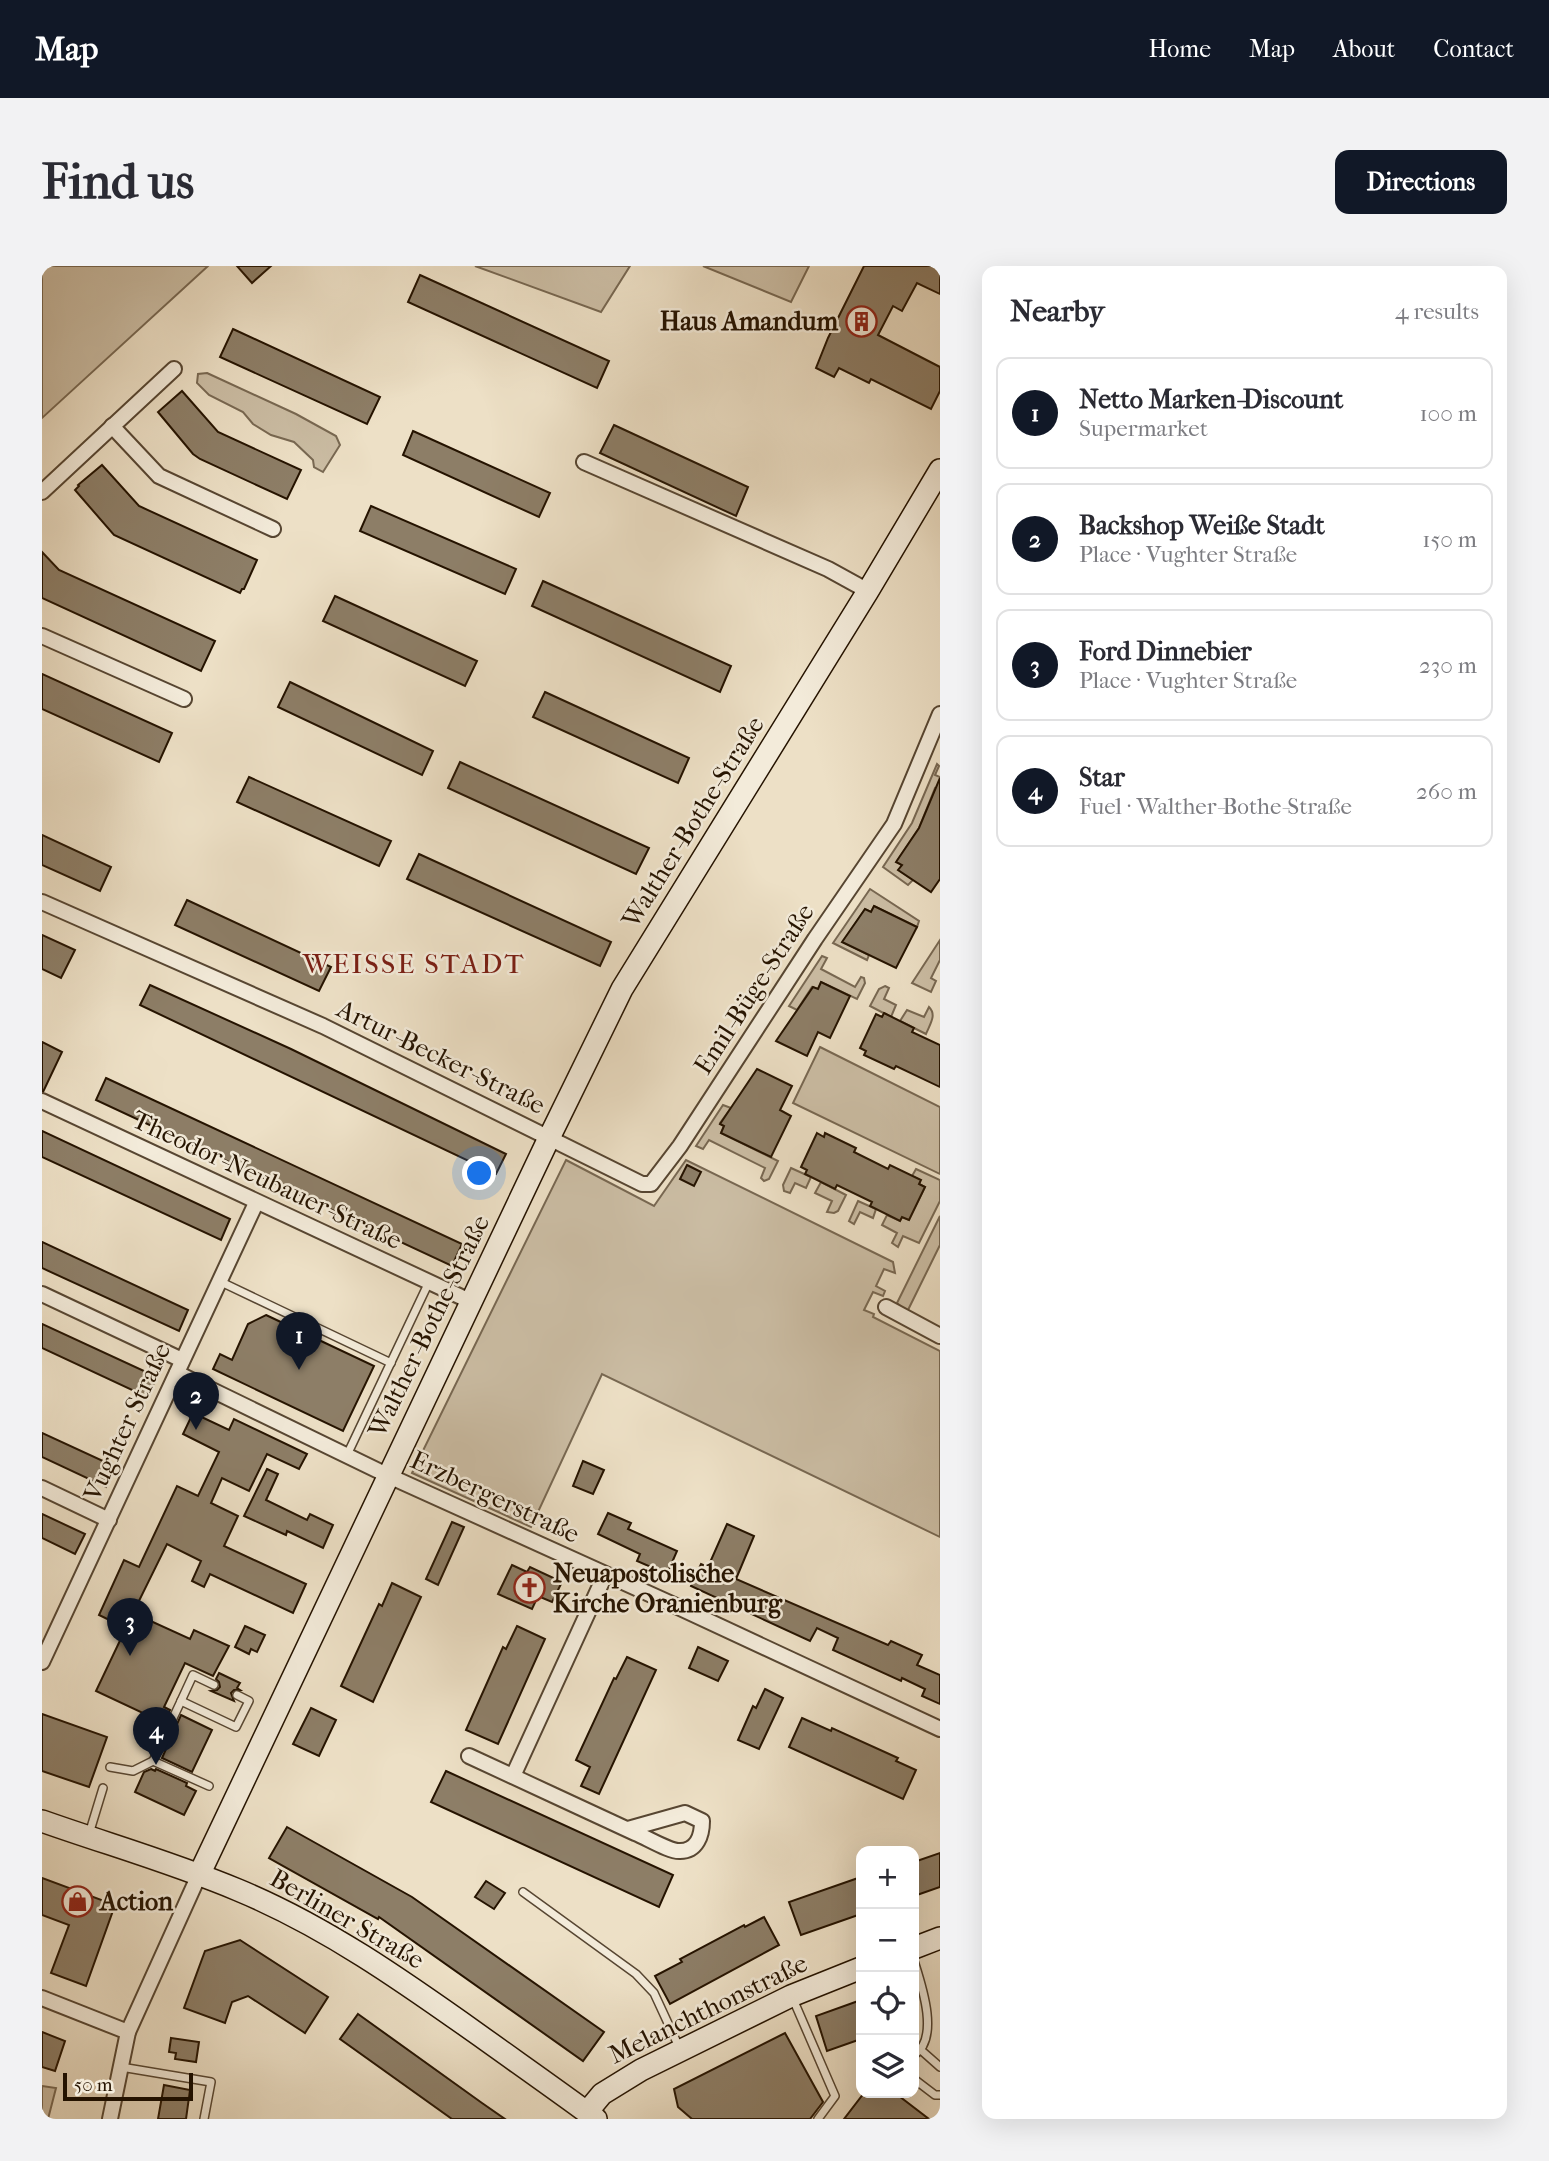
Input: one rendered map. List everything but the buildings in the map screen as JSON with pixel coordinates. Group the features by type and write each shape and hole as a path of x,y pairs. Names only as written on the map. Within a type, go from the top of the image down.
{"street":[{"path":"42,492 174,369"},
{"path":"112,426 159,476 273,529"},
{"path":"584,462 828,569 868,591"},
{"name":"Walther-Bothe-Straße","path":"110,2119 128,2032 199,1875 622,989 940,470"},
{"path":"42,636 184,699"},
{"name":"Emil-Büge-Straße","path":"549,1138 642,1184 651,1184 680,1146 815,939 894,824 940,714"},
{"name":"Artur-Becker-Straße","path":"42,902 323,1026 549,1138"},
{"name":"Theodor-Neubauer-Straße","path":"42,1101 472,1302"},
{"name":"Vughter Straße","path":"42,1662 256,1203"},
{"name":"Erzbergerstraße","path":"42,1294 389,1476 940,1729"},
{"path":"886,1307 940,1336"},
{"path":"42,1488 108,1520"},
{"path":"513,1776 605,1575"},
{"path":"469,1756 678,1852 696,1844 702,1834 702,1821 685,1812 628,1829"},
{"name":"Berliner Straße","path":"42,1821 239,1890 299,1919 352,1949 438,2005 592,2116"},
{"path":"919,1946 940,1938"},
{"name":"Melanchthonstraße","path":"592,2116 602,2094 641,2070 791,1996 856,1970"},
{"path":"42,1998 128,2032"}],"lane":[{"path":"219,1281 391,1363"},
{"path":"347,1455 429,1282"},
{"path":"110,1767 133,1771 153,1761 193,1675 214,1685"},
{"path":"181,1701 236,1727 249,1701 237,1696"},
{"path":"153,1761 209,1786"},
{"path":"88,1837 103,1788"},
{"path":"523,1892 636,1974 654,1993 680,2051"},
{"path":"917,1972 931,2015 925,2044 919,2052"},
{"path":"791,1996 835,2096 818,2119"},
{"path":"919,2054 940,2067"},
{"path":"121,2067 211,2082 204,2119"},
{"path":"919,2082 934,2095 940,2095"}],"shaded area":[{"path":"42,266 208,266 42,418"},
{"path":"475,266 630,266 601,312"},
{"path":"703,266 809,266 791,302"},
{"path":"207,373 296,414 336,436 340,445 323,472 314,467 313,460 294,442 271,435 253,424 243,412 209,395 197,383 198,374"},
{"path":"937,764 939,766 935,775 940,777 940,790 935,788 919,828 897,861 902,865 899,870 913,880 908,885 883,867 912,823"},
{"path":"870,889 919,921 917,927 874,906 871,912 865,909 843,942 869,955 867,960 833,943"},
{"path":"940,940 940,960 931,978 936,981 931,992 912,983"},
{"path":"822,956 827,958 821,969 855,987 861,977 864,978 865,983 857,999 821,982 818,989 812,987 797,1010 789,1006"},
{"path":"885,986 889,988 884,999 896,1005 891,1017 870,1006 879,989"},
{"path":"929,1007 933,1016 926,1034 900,1021 907,1010 924,1017"},
{"path":"820,1047 940,1107 940,1174 793,1103"},
{"path":"723,1105 731,1108 720,1123 724,1126 721,1133 778,1161 769,1179 764,1181 761,1178 765,1168 709,1140 703,1149 696,1146"},
{"path":"566,1160 654,1206 686,1160 893,1262 895,1273 884,1269 876,1286 885,1291 883,1296 873,1292 864,1310 940,1351 940,1537 602,1374 531,1527 412,1473"},
{"path":"791,1168 811,1177 806,1188 795,1183 790,1193 784,1191 783,1185"},
{"path":"916,1169 940,1180 940,1201 919,1243 903,1236 898,1247 892,1243 897,1233 882,1225 887,1215 900,1221 902,1217 909,1220 925,1187 919,1184 920,1180 912,1176"},
{"path":"821,1182 846,1195 838,1211 834,1213 827,1212 832,1201 815,1193"},
{"path":"858,1201 876,1209 873,1218 860,1212 854,1224 849,1221"},
{"path":"940,1216 940,1245 907,1312 897,1303"},
{"path":"42,2086 56,2088 48,2119 42,2119"}],"place":[{"name":"Haus Amandum","path":"861,321"},
{"name":"Netto Marken-Discount","path":"299,1370"},
{"name":"Backshop Weiße Stadt","path":"196,1430"},
{"name":"Neuapostolische Kirche Oranienburg","path":"530,1588"},
{"name":"Ford Dinnebier","path":"130,1656"},
{"name":"Star","path":"156,1765"},
{"name":"Action","path":"77,1901"}],"district":[{"name":"WEISSE STADT","path":"414,963"}]}
